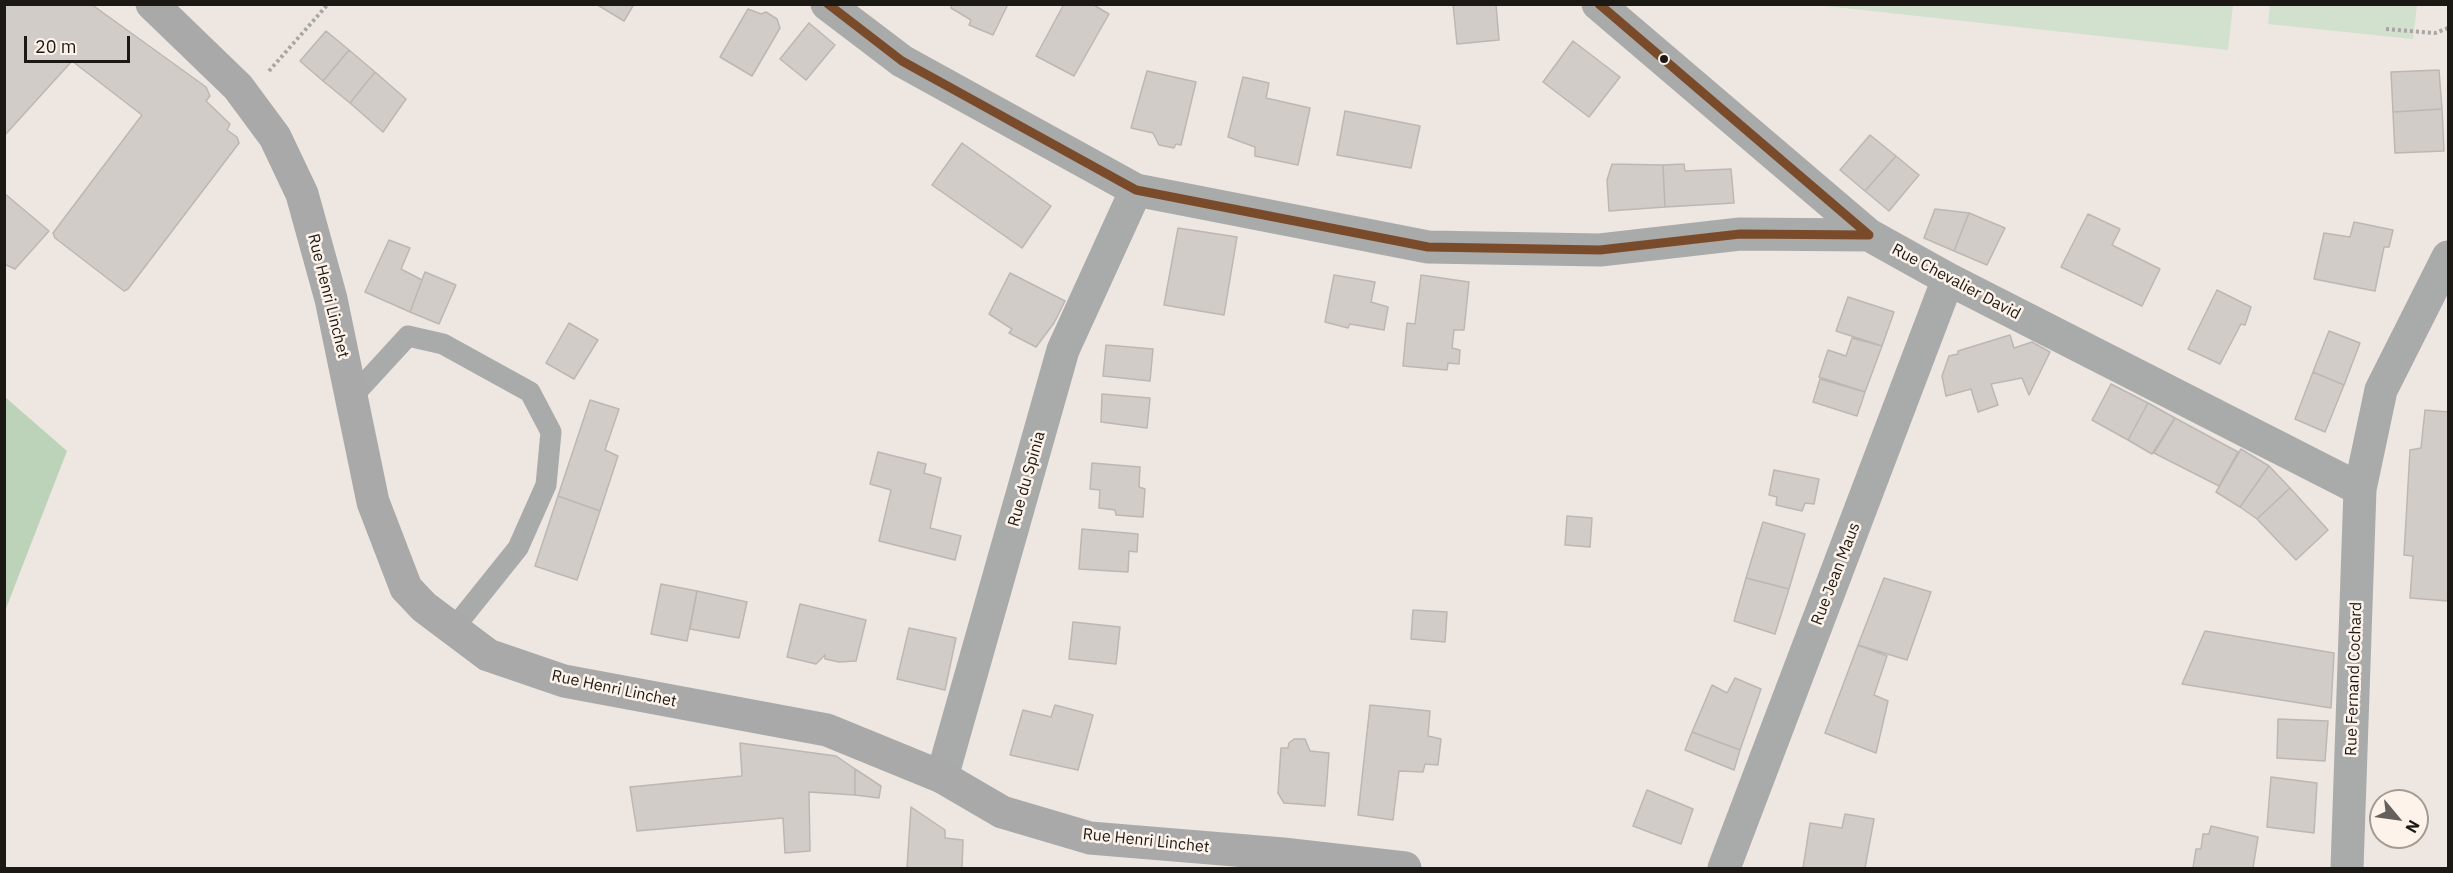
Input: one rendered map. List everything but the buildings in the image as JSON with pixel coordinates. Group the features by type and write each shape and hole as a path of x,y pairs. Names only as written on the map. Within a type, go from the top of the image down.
{"street":[{"name":"Rue Henri Linchet","path":"152,4 238,87 275,138 302,194 331,298 373,502 406,588 424,607 488,655 564,681 827,730 942,777 1002,812 1090,838 1283,854 1405,868"},
{"path":"827,4 902,61 1136,190 1428,247 1600,250 1740,234 1869,235"},
{"name":"Rue Chevalier David","path":"1598,4 1869,235 1948,279 2360,489"},
{"name":"Rue du Spinia","path":"942,777 1063,350 1136,190"},
{"name":"Rue Fernand Cochard","path":"2347,868 2360,489 2381,390 2448,257"},
{"name":"Rue Jean Maus","path":"1724,868 1948,279"}],"lane":[{"path":"351,398 408,336 443,344 530,392 551,432 546,485 518,548 453,629"}],"path":[{"path":"238,87 263,78 328,4"},
{"path":"2386,29 2435,33 2448,28"}],"green space":[{"path":"1817,5 2233,5 2228,50"},
{"path":"2270,5 2417,5 2413,39 2268,24"},
{"path":"5,397 67,451 5,611"}],"transit line":[{"path":"828,4 902,61 1136,190 1428,247 1600,250 1740,234 1869,235"},
{"path":"1599,4 1869,235"}]}
